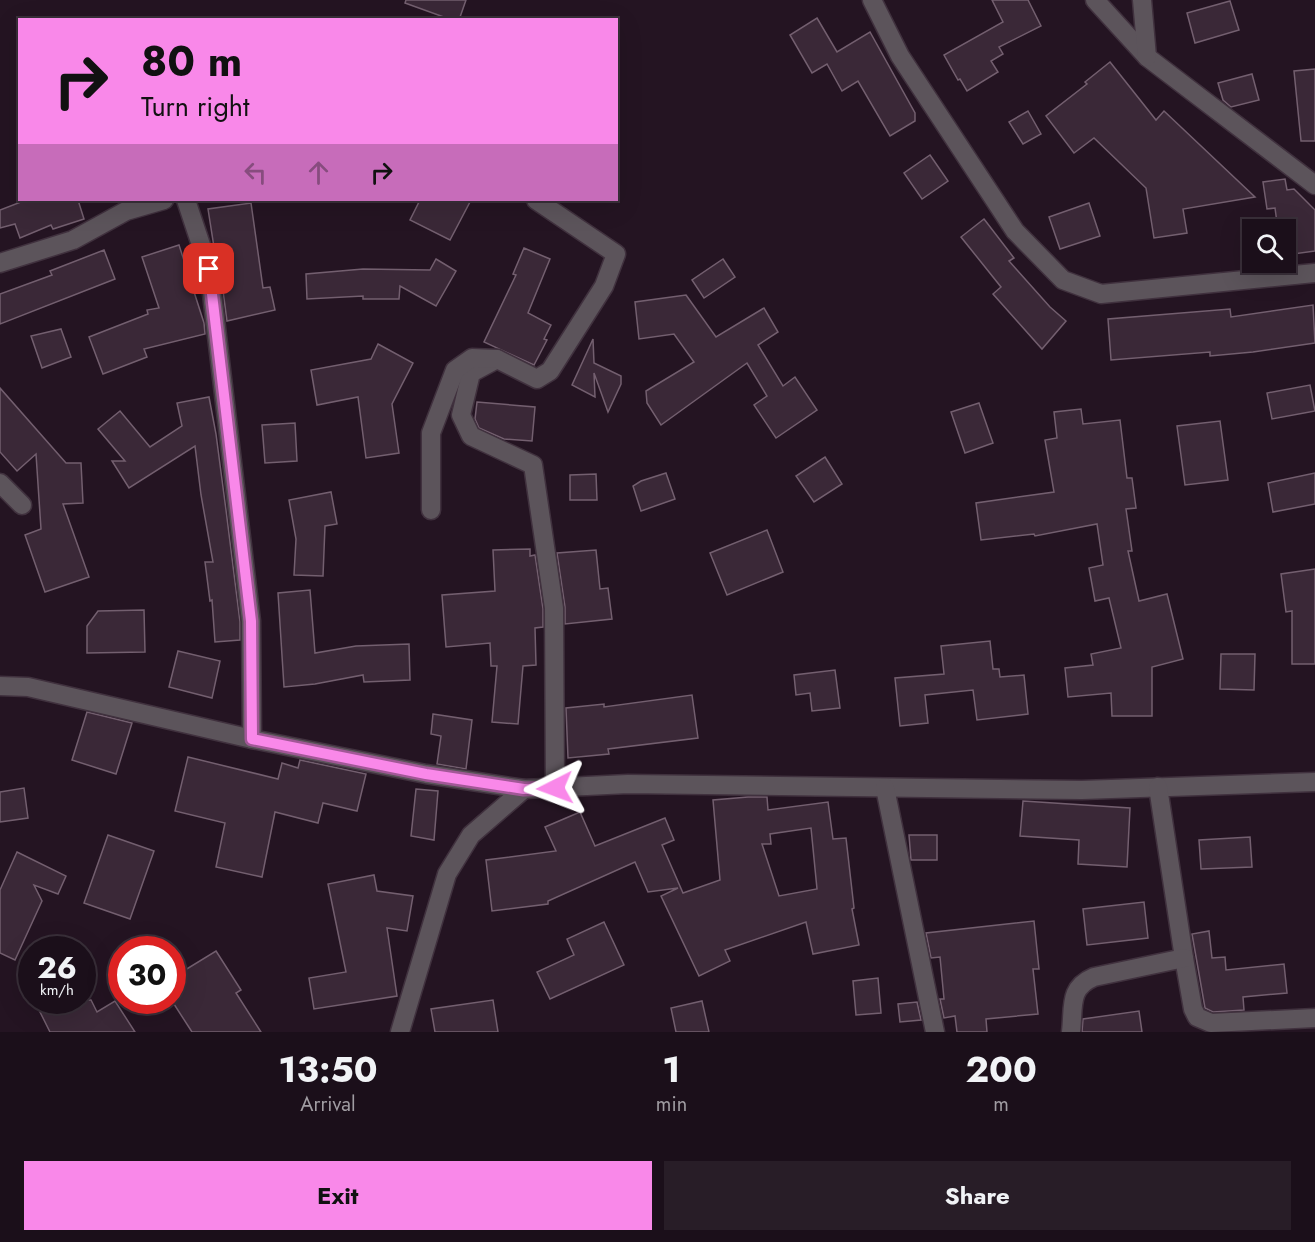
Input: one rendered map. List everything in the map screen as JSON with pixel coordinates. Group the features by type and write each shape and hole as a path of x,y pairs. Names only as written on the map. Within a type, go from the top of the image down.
{"street":[{"path":"872,0 900,56 1015,231 1063,280 1101,294 1315,273"},
{"path":"1095,0 1147,57 1315,184"},
{"path":"1142,0 1147,57"},
{"path":"0,263 73,240 126,211 161,201"},
{"path":"186,201 211,281 251,621 252,739"},
{"path":"431,510 431,433 455,370 472,358 497,359 537,379 550,371 604,286 616,254 537,201"},
{"path":"497,359 471,373 461,415 471,435 533,465 554,608 555,788"},
{"path":"0,483 22,505"},
{"path":"0,686 28,687 252,739 426,774 524,789 628,784 1082,790 1315,782"},
{"path":"1158,787 1184,958 1197,1017 1204,1022 1211,1023 1315,1018"},
{"path":"885,788 935,1032"},
{"path":"400,1032 447,874 471,835 524,789"},
{"path":"1071,1032 1076,989 1083,981 1184,958"}],"building":[{"path":"406,0 466,0 460,18 446,18 405,3"},
{"path":"992,0 1028,0 1041,26 999,47 1003,54 991,61 998,72 967,91 944,55 1003,22"},
{"path":"1230,1 1239,30 1195,43 1187,13"},
{"path":"817,18 837,52 870,32 915,113 915,121 890,136 858,81 842,91 827,64 812,73 790,35"},
{"path":"1110,62 1156,120 1164,111 1255,197 1183,209 1187,233 1154,238 1146,188 1094,138 1074,153 1046,116 1087,84 1085,82"},
{"path":"1315,69 1315,141 1301,141 1294,71"},
{"path":"1252,74 1259,100 1231,107 1223,100 1218,83"},
{"path":"1028,111 1041,134 1023,144 1009,122"},
{"path":"930,155 948,181 922,199 904,173"},
{"path":"1285,179 1287,190 1294,189 1315,210 1315,251 1296,254 1296,219 1276,219 1275,208 1267,209 1263,182"},
{"path":"23,201 78,201 84,219 53,229 51,225 20,238 15,224 0,228 0,210"},
{"path":"420,201 470,201 450,240 410,220"},
{"path":"251,203 263,288 270,287 275,310 227,321 220,268 208,209"},
{"path":"1089,203 1100,236 1060,249 1049,217"},
{"path":"984,219 1014,258 1009,261 1050,307 1066,321 1042,349 993,294 1001,287 961,237"},
{"path":"179,245 204,323 205,334 144,349 147,357 103,374 89,337 148,314 147,310 159,308 142,257"},
{"path":"524,248 550,259 528,313 551,325 544,339 547,340 534,365 484,342 516,275 513,274"},
{"path":"104,250 115,279 0,324 0,294 52,275 50,271"},
{"path":"436,259 456,271 436,306 400,286 399,299 363,299 363,296 307,299 306,274 363,269 430,270"},
{"path":"723,259 735,277 704,298 692,280"},
{"path":"686,295 716,337 764,308 778,332 758,345 783,386 795,377 817,410 776,438 754,405 767,396 747,363 661,425 647,403 646,391 694,362 674,334 639,339 635,302"},
{"path":"1313,305 1315,343 1210,356 1210,352 1111,360 1108,319 1230,309 1231,317"},
{"path":"61,329 71,357 42,368 31,336"},
{"path":"593,339 594,363 621,376 621,384 608,412 594,373 595,397 572,385"},
{"path":"378,344 413,363 392,404 399,453 366,458 358,397 317,405 311,370 371,359"},
{"path":"1310,385 1315,411 1272,419 1267,393"},
{"path":"0,388 66,463 81,463 83,503 63,504 89,577 45,592 25,535 41,529 36,454 17,471 0,452"},
{"path":"209,397 216,434 240,622 240,640 215,642 212,600 210,601 205,562 213,562 195,446 129,488 112,461 125,461 98,429 120,411 150,447 182,426 177,403"},
{"path":"477,402 535,407 532,441 504,439 479,428 475,419"},
{"path":"979,403 993,443 965,453 951,412"},
{"path":"1081,409 1083,424 1120,420 1127,478 1132,478 1136,508 1126,509 1132,551 1128,551 1139,601 1167,594 1183,659 1152,667 1152,716 1112,716 1111,693 1068,697 1065,668 1093,665 1091,654 1121,648 1109,598 1095,601 1089,568 1103,565 1097,524 1035,536 1034,534 981,540 976,503 1054,492 1045,440 1057,438 1054,412"},
{"path":"1220,421 1228,480 1185,485 1177,426"},
{"path":"295,423 297,461 265,463 262,425"},
{"path":"825,457 842,484 814,502 796,476"},
{"path":"666,473 675,499 641,511 633,486"},
{"path":"1315,473 1315,504 1273,512 1268,483"},
{"path":"596,474 597,500 570,500 570,475"},
{"path":"331,492 337,524 325,526 323,576 294,575 296,539 289,500"},
{"path":"767,530 783,572 727,595 710,553"},
{"path":"530,549 530,556 535,555 543,609 543,627 535,628 536,665 523,666 518,724 492,722 497,666 491,666 490,643 446,647 442,595 495,591 493,550"},
{"path":"596,550 600,589 608,588 612,619 565,624 565,607 557,553"},
{"path":"1315,569 1315,664 1292,664 1292,611 1286,612 1281,574"},
{"path":"310,590 315,653 356,646 409,644 410,680 364,682 363,675 284,687 278,593"},
{"path":"144,610 145,652 87,653 87,626 98,611"},
{"path":"990,641 993,669 999,669 1000,677 1024,675 1028,714 977,720 973,690 925,695 928,723 900,726 895,678 944,674 941,646"},
{"path":"178,651 220,661 212,698 169,687"},
{"path":"1221,654 1255,654 1254,690 1220,689"},
{"path":"835,670 840,708 812,711 810,693 796,695 794,675"},
{"path":"692,695 698,738 608,749 609,754 568,758 566,708 604,704 604,707"},
{"path":"87,712 132,723 116,774 72,760"},
{"path":"433,714 472,720 466,769 437,764 441,736 431,734"},
{"path":"188,757 278,779 282,763 298,768 300,760 366,774 357,811 323,803 318,823 275,812 262,877 216,867 225,823 175,811"},
{"path":"24,788 28,818 0,822 0,792"},
{"path":"416,789 438,791 434,840 411,836"},
{"path":"767,797 768,810 828,802 833,839 846,838 854,908 852,909 859,945 813,954 806,922 725,950 730,961 699,976 661,896 678,888 648,892 635,862 548,901 548,904 492,911 486,860 556,851 545,827 580,812 595,846 665,818 674,840 662,845 683,893 720,880 713,800","holes":["811,828 817,889 779,896 762,844 771,844 770,834"]},
{"path":"1023,801 1130,808 1127,867 1078,864 1079,840 1020,836"},
{"path":"108,835 154,851 130,919 84,903"},
{"path":"909,835 937,835 937,860 911,860"},
{"path":"1250,837 1252,867 1201,869 1199,840"},
{"path":"17,852 66,876 58,894 34,885 42,901 26,936 18,936 18,953 15,960 0,953 0,890"},
{"path":"374,875 377,891 413,896 407,931 387,928 397,996 314,1009 309,978 346,972 328,884"},
{"path":"1144,902 1148,938 1087,945 1083,909"},
{"path":"1034,921 1039,969 1033,969 1038,1014 986,1019 987,1032 957,1032 955,1016 944,1018 940,999 944,999 940,957 931,958 926,933"},
{"path":"604,922 624,965 550,999 537,972 574,955 567,939"},
{"path":"1209,931 1212,958 1225,957 1226,970 1284,964 1287,993 1243,997 1244,1010 1213,1012 1205,1008 1192,934"},
{"path":"216,951 241,990 236,993 261,1032 192,1032 180,1014 186,1014 186,969"},
{"path":"878,978 881,1013 856,1015 853,981"},
{"path":"493,1000 498,1032 435,1032 431,1009"},
{"path":"702,1001 709,1032 676,1032 671,1008"},
{"path":"917,1002 921,1020 900,1022 898,1004"},
{"path":"108,1005 108,1014 123,1014 135,1032 50,1032 41,1014 96,1014 96,1010 97,1012"},
{"path":"1139,1011 1142,1032 1082,1032 1083,1019"}],"route":[{"path":"209,269 251,621 252,739 426,774 524,789 555,788"}]}
